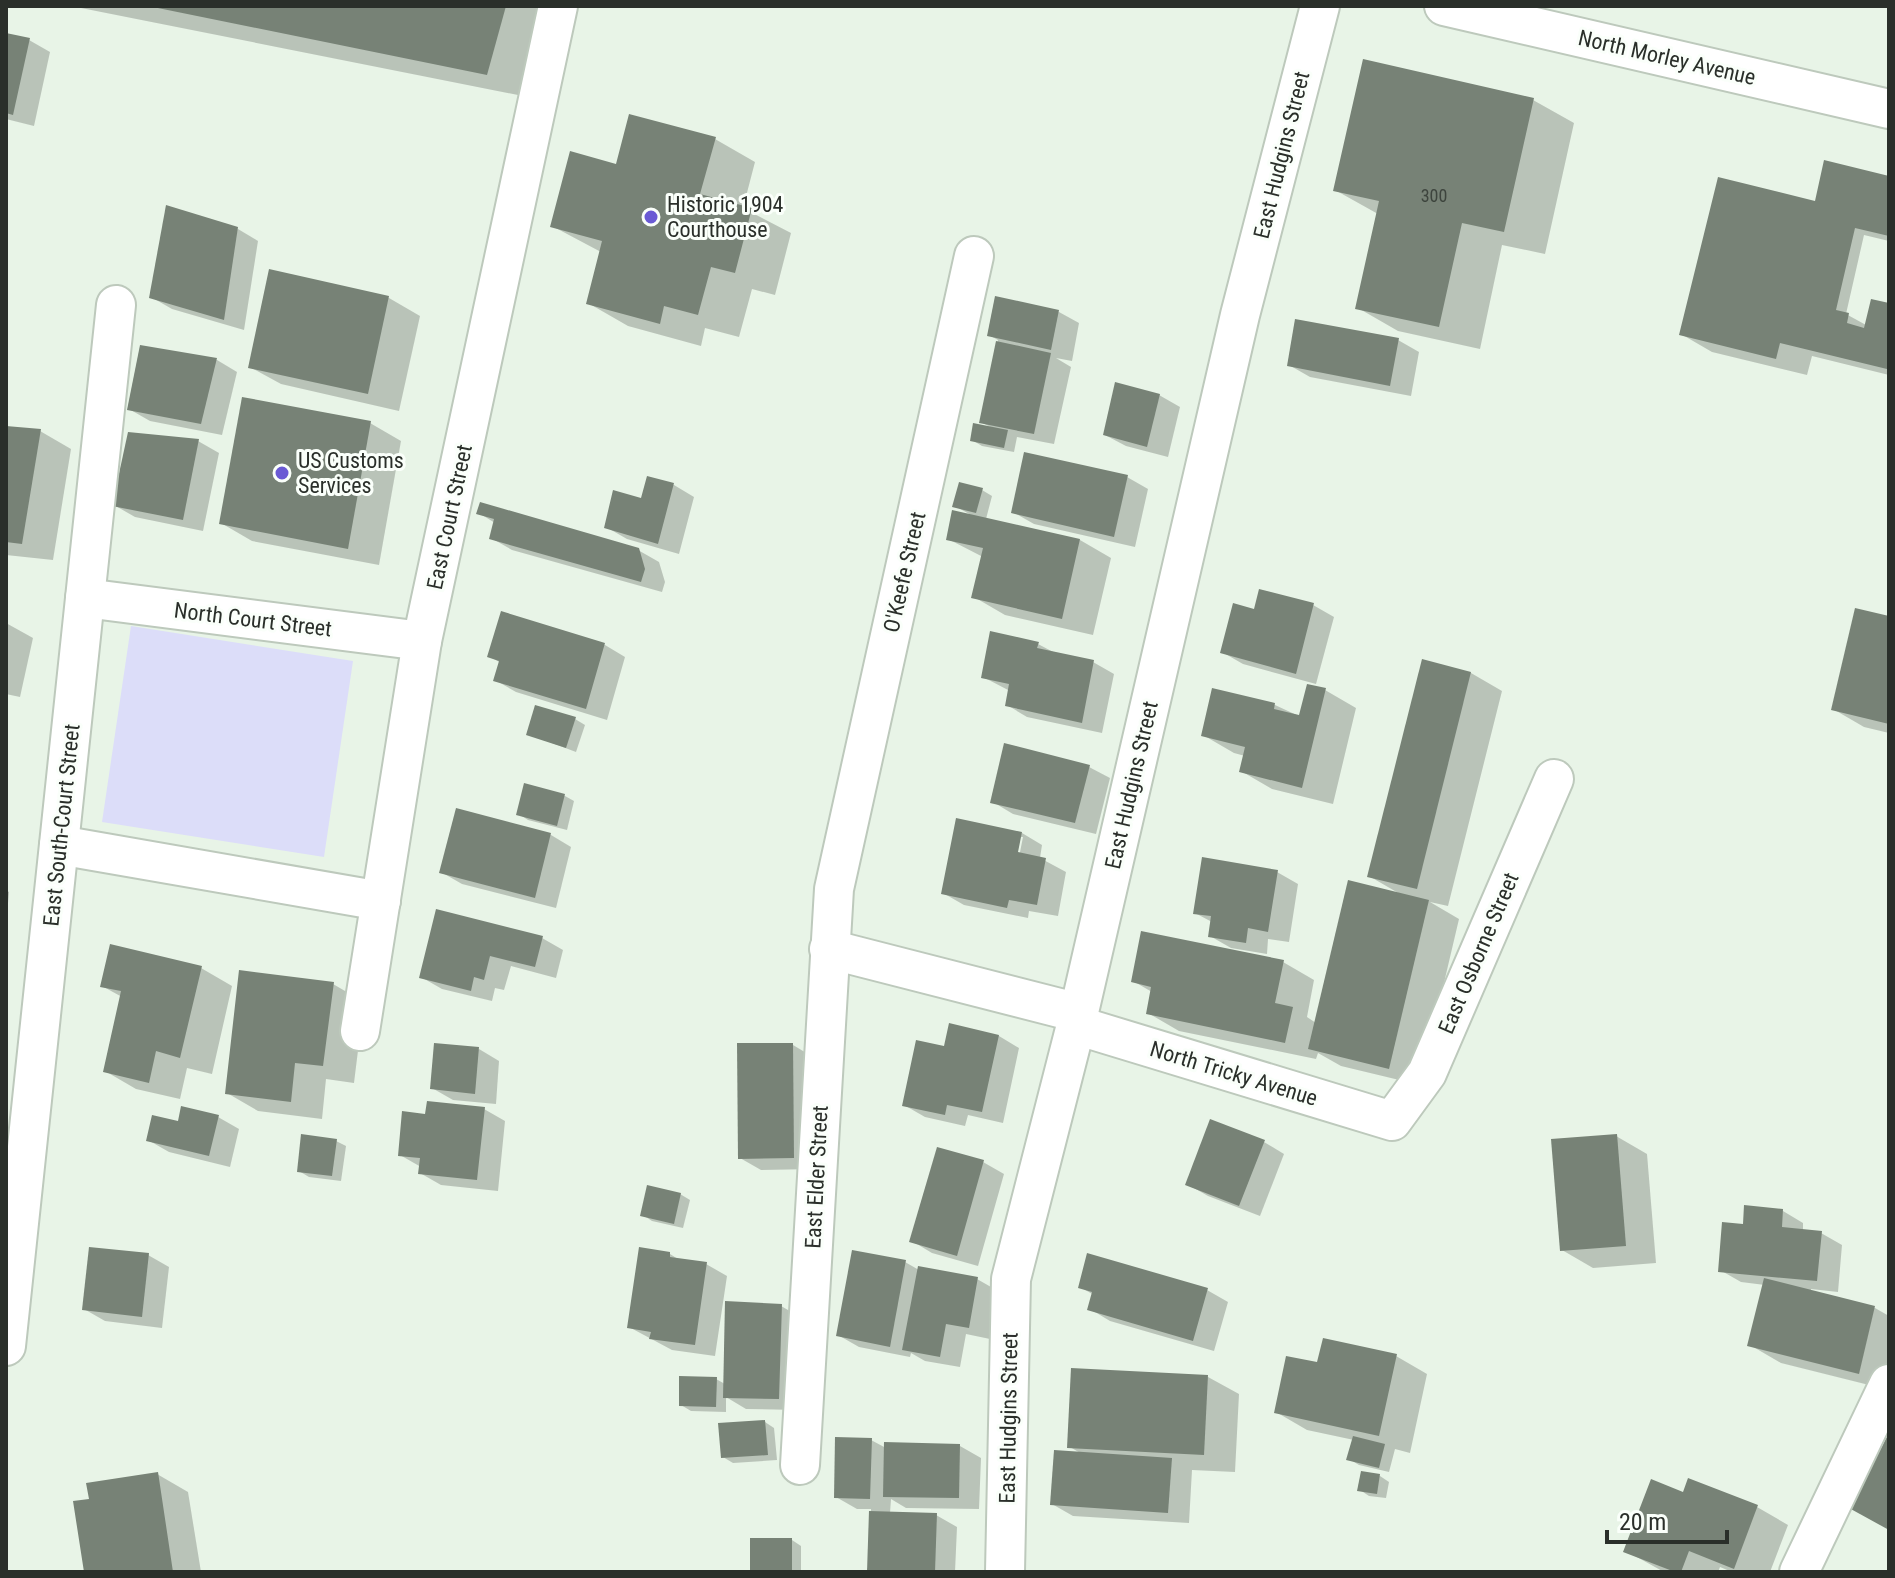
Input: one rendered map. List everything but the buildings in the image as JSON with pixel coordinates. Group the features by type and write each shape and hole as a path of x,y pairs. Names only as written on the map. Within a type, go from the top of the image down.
{"street":[{"name":"East Court Street","path":"360,1031 422,641 558,6"},
{"name":"East Hudgins Street","path":"1005,1572 1011,1279 1078,1019 1240,315 1320,6"},
{"name":"North Morley Avenue","path":"1444,6 1889,109"},
{"name":"O'Keefe Street","path":"834,889 974,256"},
{"name":"East South-Court Street","path":"6,1346 116,305"},
{"name":"North Court Street","path":"85,598 422,641"},
{"name":"East Osborne Street","path":"1392,1121 1427,1073 1554,779"},
{"path":"59,845 381,901"},
{"name":"East Elder Street","path":"800,1465 834,889"},
{"name":"North Tricky Avenue","path":"829,949 1078,1019 1392,1121"},
{"path":"1799,1572 1889,1384"}],"shaded area":[{"path":"131,626 353,661 324,857 102,822"}],"place":[{"name":"Historic 1904 Courthouse","path":"651,217"},
{"name":"US Customs Services","path":"282,473"}]}
